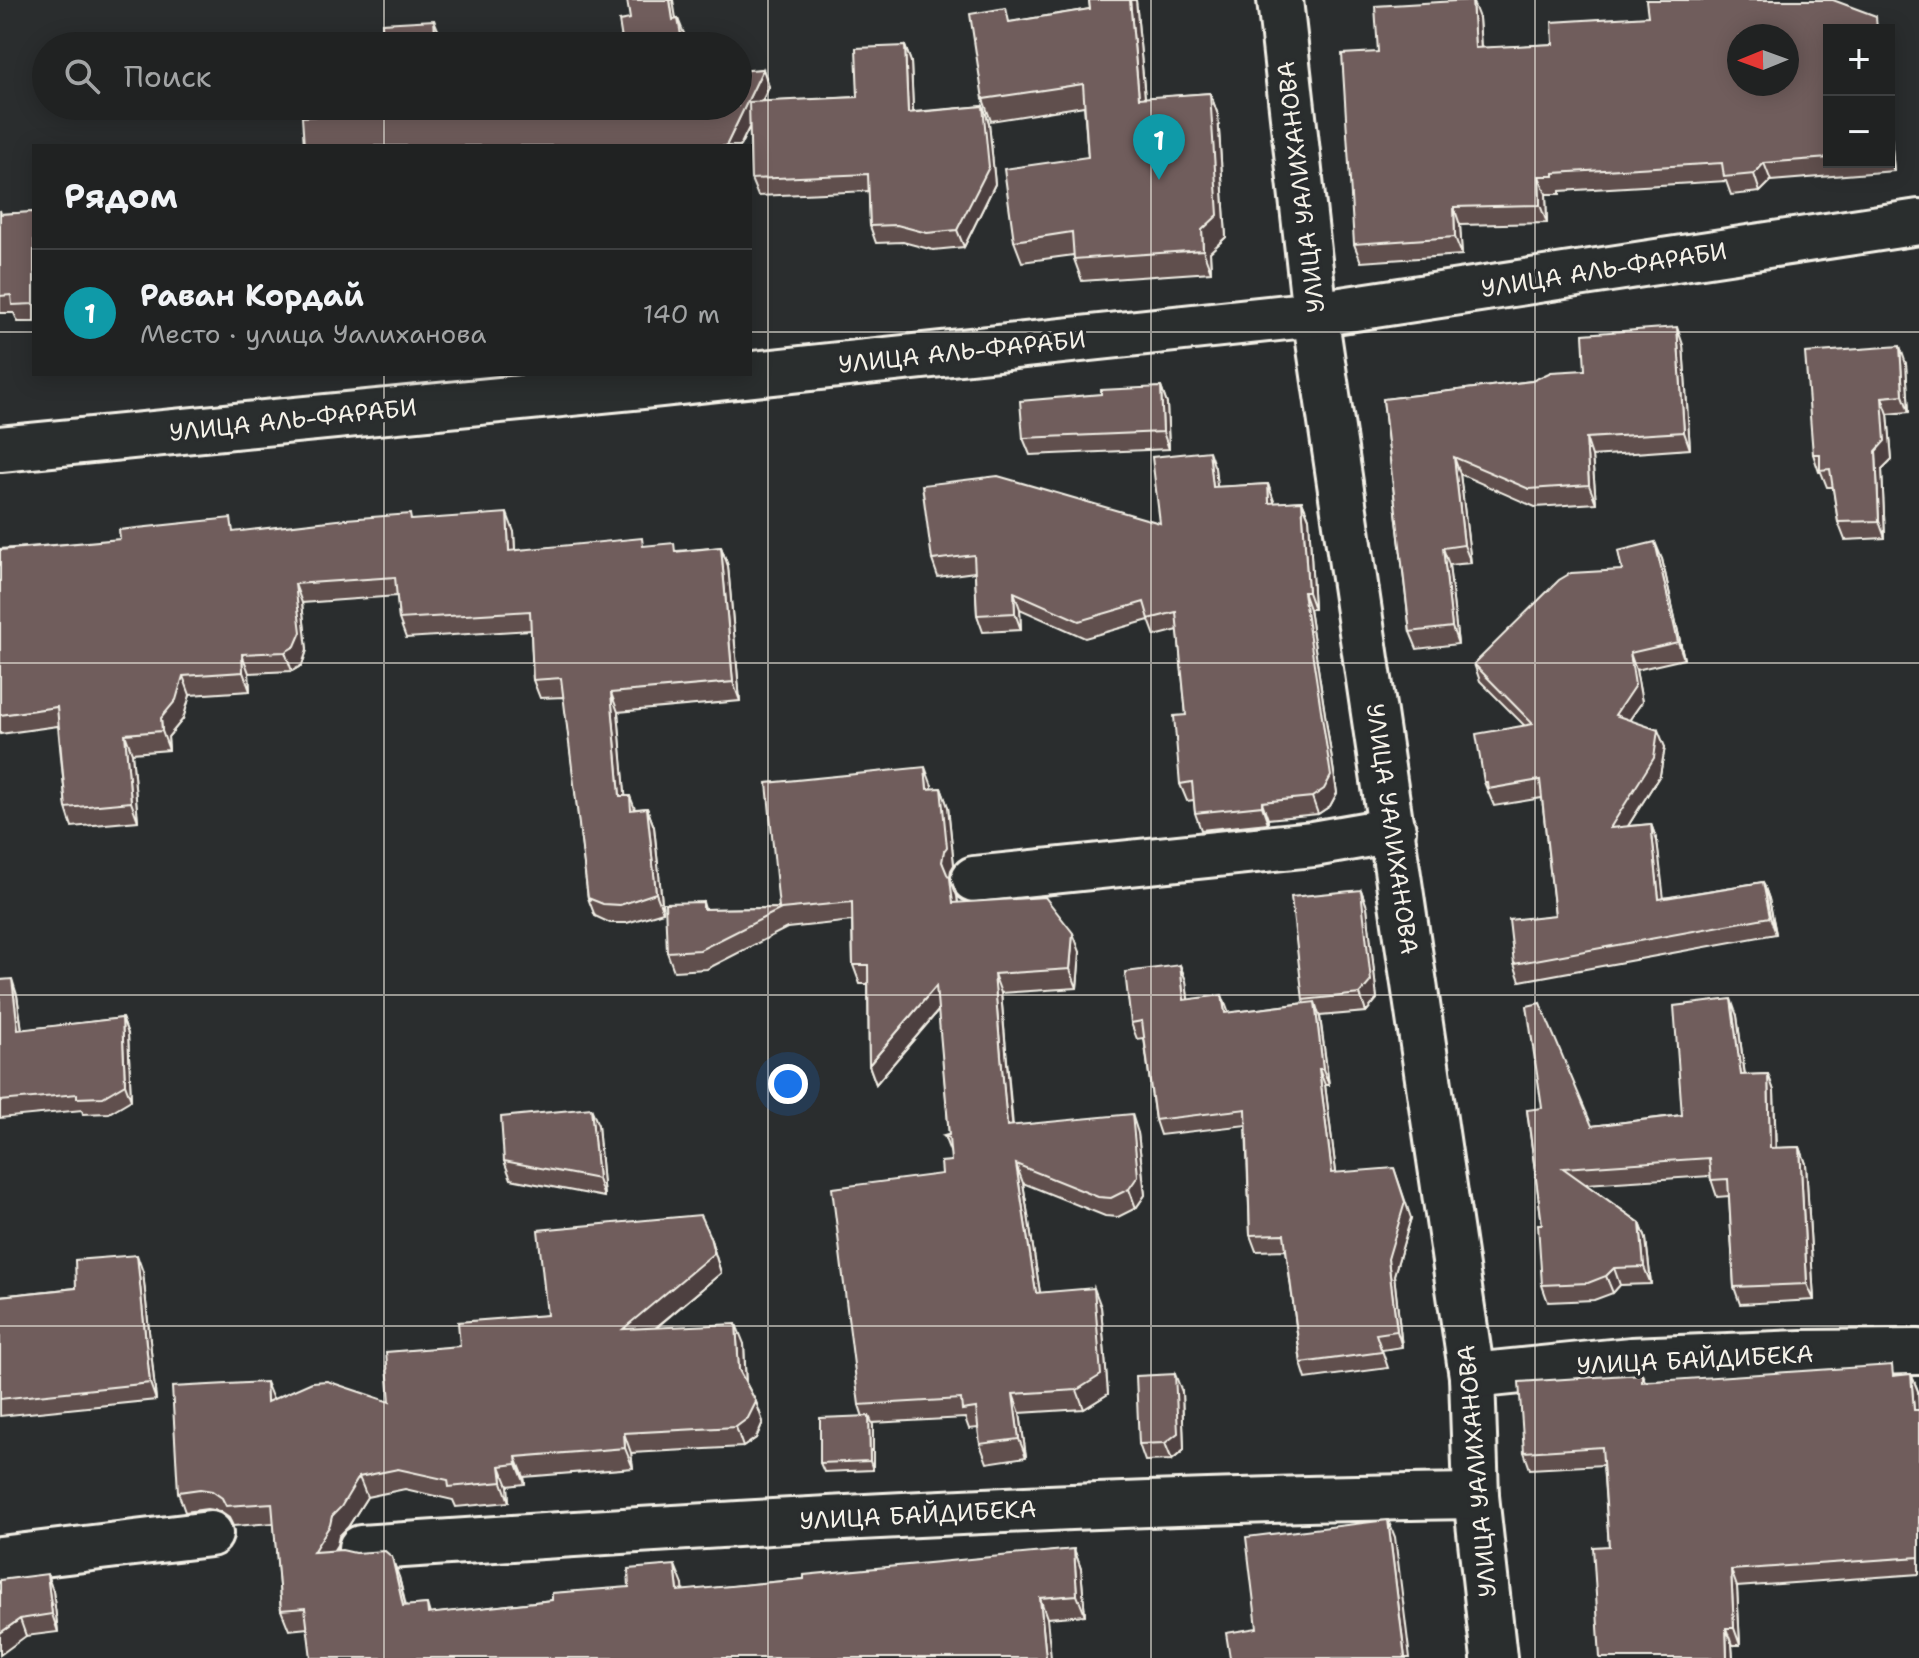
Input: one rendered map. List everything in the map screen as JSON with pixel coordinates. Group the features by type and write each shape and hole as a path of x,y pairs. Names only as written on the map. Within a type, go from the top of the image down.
{"street":[{"name":"УЛИЦА УАЛИХАНОВА","path":"1280,0 1315,314 1472,1376 1476,1496 1494,1658"},
{"name":"УЛИЦА АЛЬ-ФАРАБИ","path":"752,374 1315,314 1919,222"},
{"name":"УЛИЦА АЛЬ-ФАРАБИ","path":"0,449 736,376"},
{"path":"974,879 1313,844 1393,830"},
{"name":"УЛИЦА БАЙДИБЕКА","path":"1472,1376 1631,1360 1919,1352"},
{"name":"УЛИЦА БАЙДИБЕКА","path":"361,1548 727,1523 1355,1497 1476,1496"},
{"path":"0,1559 210,1534"}],"building":[{"path":"627,0 670,0 673,20 678,19 680,32 621,32 619,21 630,19"},
{"path":"1089,0 1130,0 1139,98 1210,93 1218,215 1202,230 1203,250 1074,259 1072,232 1014,241 1004,169 1088,157 1083,84 983,99 970,14 1006,8 1009,22 1090,9"},
{"path":"1472,0 1475,48 1553,44 1552,22 1648,16 1646,0 1833,0 1876,16 1877,24 1823,24 1823,158 1764,163 1754,174 1724,177 1722,163 1554,173 1554,176 1539,176 1540,205 1454,207 1455,237 1354,244 1342,54 1378,52 1375,6"},
{"path":"434,20 435,32 382,32 382,23"},
{"path":"905,46 908,113 983,106 989,167 957,230 927,233 897,225 870,226 868,174 752,179 749,120 752,120 752,102 858,97 856,48"},
{"path":"763,69 752,92 752,70"},
{"path":"302,120 738,120 727,144 304,144"},
{"path":"32,212 32,304 12,305 11,295 0,296 0,214"},
{"path":"1677,327 1684,432 1586,438 1589,485 1529,489 1454,457 1464,545 1443,548 1452,627 1410,632 1383,399 1532,381 1551,372 1585,370 1583,334"},
{"path":"1900,346 1903,395 1882,397 1885,441 1876,451 1879,521 1838,522 1830,469 1820,470 1820,454 1813,454 1805,353"},
{"path":"1161,387 1163,432 1023,438 1020,401 1101,394 1101,390"},
{"path":"1209,451 1213,487 1268,484 1269,503 1302,501 1308,592 1303,592 1331,776 1324,789 1312,797 1195,813 1192,782 1180,784 1174,716 1186,715 1176,612 1149,619 1144,602 1079,621 1014,592 1015,613 977,615 974,555 932,560 922,485 998,476 1160,523 1152,457"},
{"path":"507,513 509,551 642,538 643,546 674,543 675,552 721,547 733,682 611,693 620,796 630,796 631,810 647,808 656,893 620,905 603,904 588,898 561,678 533,680 530,611 399,619 395,577 295,584 301,632 295,646 285,652 242,654 243,672 183,676 176,700 161,718 162,731 125,734 131,802 66,808 57,707 0,715 0,550 120,539 119,530 231,518 233,532 410,514 411,520"},
{"path":"1655,542 1678,642 1630,653 1635,685 1615,715 1658,730 1654,758 1610,828 1651,824 1659,899 1763,882 1770,917 1514,964 1509,920 1555,915 1540,780 1488,789 1487,782 1484,782 1476,734 1533,724 1474,664 1559,580 1571,573 1622,570 1618,551"},
{"path":"925,767 927,789 941,788 947,847 942,862 950,878 953,903 1045,897 1073,933 1070,969 994,974 1007,1126 1132,1114 1138,1176 1129,1189 1111,1198 1098,1197 1016,1164 1036,1293 1094,1288 1101,1375 1077,1390 1013,1394 1019,1439 980,1444 976,1408 962,1410 961,1399 859,1405 832,1188 942,1174 941,1162 951,1161 949,1138 944,1136 949,1135 936,986 869,1065 868,965 853,965 852,902 781,909 700,950 667,952 665,903 703,902 703,909 779,908 767,783"},
{"path":"1361,890 1371,981 1360,994 1303,1000 1291,897"},
{"path":"1180,965 1184,1000 1222,995 1225,1013 1315,1002 1323,1069 1319,1069 1332,1173 1394,1168 1405,1202 1388,1259 1397,1331 1376,1334 1382,1352 1301,1363 1284,1234 1250,1235 1246,1109 1155,1120 1142,1021 1131,1023 1125,972"},
{"path":"12,979 18,1030 122,1018 125,1084 103,1097 77,1098 77,1094 0,1101 0,980"},
{"path":"1731,999 1741,1075 1768,1074 1770,1148 1800,1147 1807,1284 1734,1287 1728,1179 1711,1180 1709,1158 1563,1168 1640,1223 1644,1267 1614,1268 1606,1276 1588,1283 1542,1285 1538,1224 1542,1224 1527,1110 1542,1108 1527,1006 1540,1003 1592,1126 1682,1115 1674,1006"},
{"path":"591,1108 598,1179 504,1161 501,1117"},
{"path":"700,1215 714,1253 623,1329 736,1324 739,1370 756,1402 748,1418 736,1427 624,1433 625,1448 516,1457 517,1464 500,1466 502,1482 449,1487 448,1480 398,1469 359,1477 332,1516 330,1525 313,1552 385,1551 392,1557 403,1606 427,1604 428,1614 552,1600 552,1593 629,1587 628,1569 675,1565 678,1591 804,1579 804,1575 1074,1549 1077,1595 1040,1598 1046,1658 311,1658 305,1608 281,1610 272,1503 226,1506 222,1498 212,1491 178,1492 172,1387 266,1382 267,1402 312,1382 327,1381 390,1402 386,1352 460,1346 458,1322 547,1315 538,1230"},
{"path":"137,1255 150,1383 0,1399 0,1296 76,1288 75,1260"},
{"path":"1892,1365 1893,1376 1911,1374 1914,1410 1919,1410 1919,1557 1731,1570 1734,1628 1726,1628 1727,1658 1600,1658 1593,1547 1609,1546 1602,1447 1524,1452 1519,1382 1642,1374 1642,1382"},
{"path":"1175,1374 1178,1433 1165,1443 1139,1444 1136,1376"},
{"path":"869,1416 870,1461 820,1463 820,1418"},
{"path":"1388,1520 1405,1658 1230,1658 1226,1633 1257,1628 1246,1537"},
{"path":"47,1574 52,1614 20,1619 0,1633 0,1580"}],"place":[{"name":"Раван Кордай","path":"1159,180"}]}
